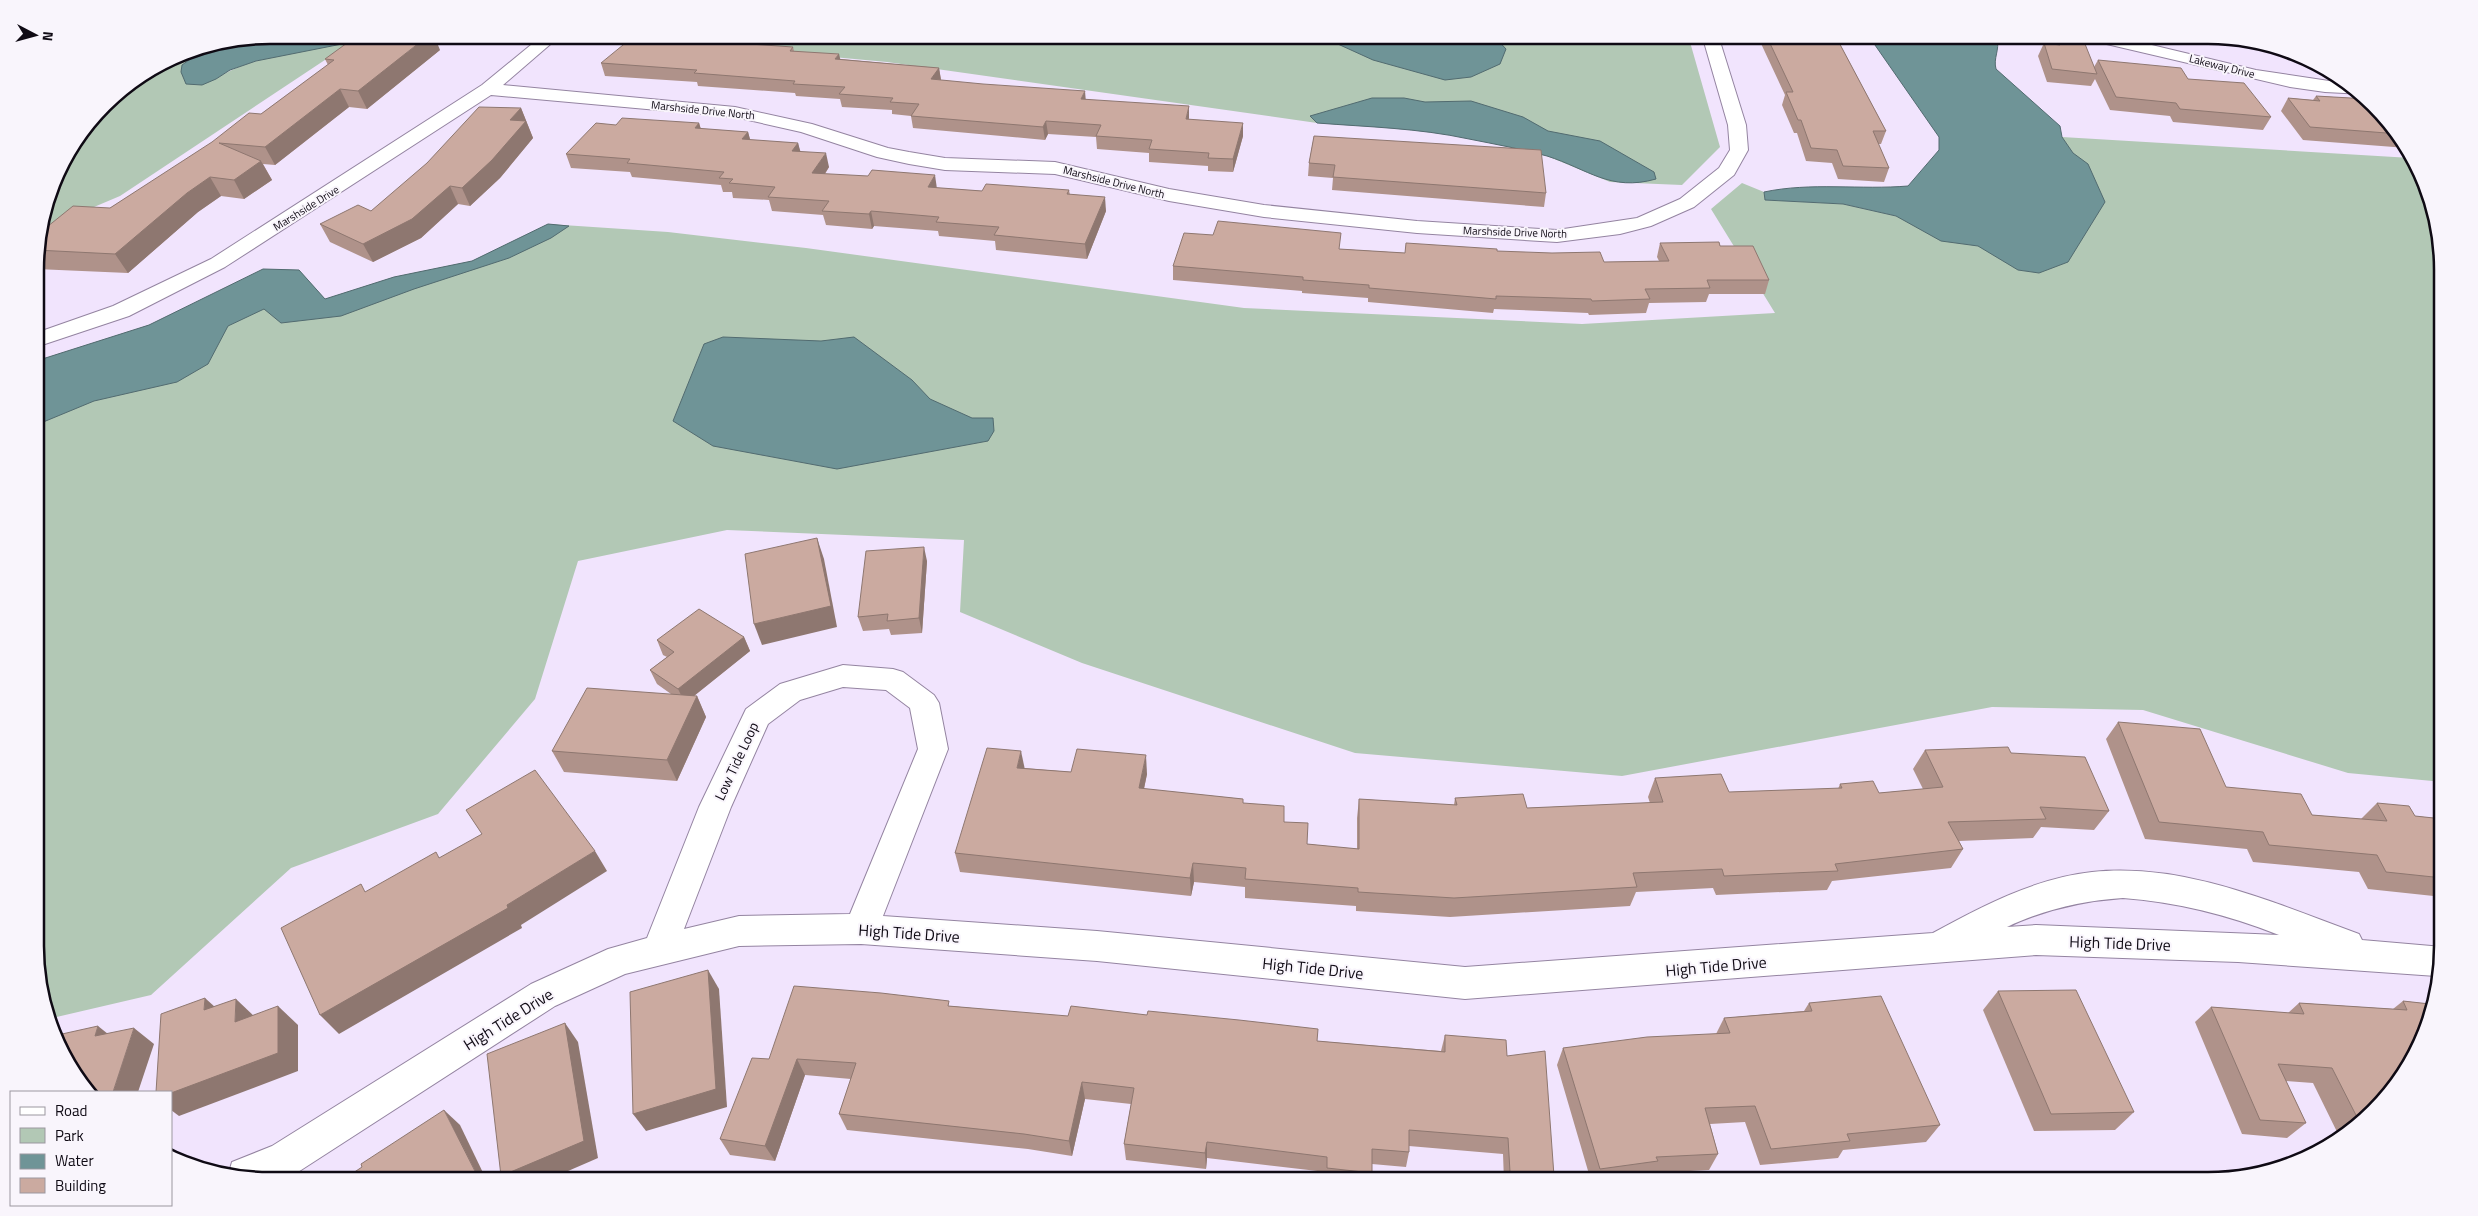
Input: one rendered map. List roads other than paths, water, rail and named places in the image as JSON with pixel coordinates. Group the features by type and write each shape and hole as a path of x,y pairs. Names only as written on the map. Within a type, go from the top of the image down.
{"street":[{"name":"Marshside Drive","path":"44,337 121,311 218,263 488,89 542,44"},
{"name":"Marshside Drive North","path":"488,89 736,112 782,122 884,153 909,158 945,164 1056,168 1169,195 1264,211 1417,227 1518,235 1579,234 1644,222 1687,203 1727,170 1739,150 1738,125 1713,44"},
{"name":"Lakeway Drive","path":"2130,44 2254,74 2329,88 2345,89"},
{"name":"Low Tide Loop","path":"659,951 715,807 756,717 790,692 843,676 893,680 924,703 933,749 861,929"},
{"path":"1937,948 1980,923 2030,902 2084,887 2114,884 2161,888 2214,899 2379,957"},
{"name":"High Tide Drive","path":"255,1172 286,1159 543,995 620,960 739,931 861,929 1097,946 1465,983 2036,940 2238,947 2434,961"}],"water":[{"path":"255,44 342,44 256,61 230,70 202,85 186,84 181,72 182,65 192,58 211,51"},
{"path":"1338,44 1501,44 1506,49 1500,64 1471,77 1445,80 1373,60"},
{"path":"1874,44 1998,44 1995,61 1996,69 2060,126 2062,137 2073,153 2088,164 2105,202 2068,262 2039,273 2018,270 1978,246 1941,241 1896,216 1843,204 1765,200 1764,192 1800,187 1908,186 1939,150 1939,137"},
{"path":"1372,98 1404,98 1425,102 1471,101 1523,117 1548,131 1600,141 1654,172 1656,179 1625,183 1612,181 1562,161 1518,149 1431,132 1317,123 1310,116"},
{"path":"548,224 569,226 551,238 509,258 414,289 341,316 281,323 264,309 228,326 208,364 177,382 94,401 44,422 44,358 149,325 263,269 299,270 325,299 394,277 472,261"},
{"path":"723,337 821,341 854,337 912,380 930,399 972,418 993,418 994,431 988,441 837,469 713,446 673,421 704,344"}]}
